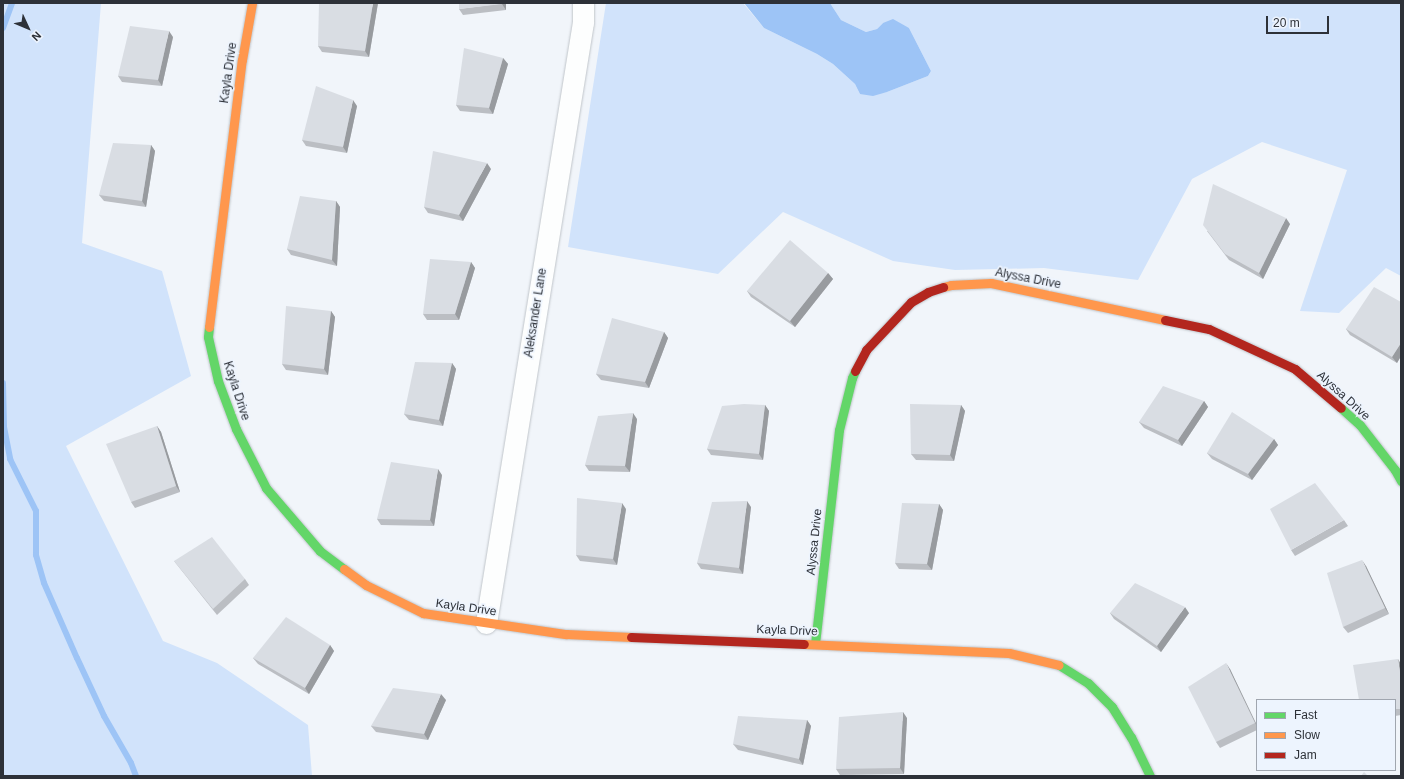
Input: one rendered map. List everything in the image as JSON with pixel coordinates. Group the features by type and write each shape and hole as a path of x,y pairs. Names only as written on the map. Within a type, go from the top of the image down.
{"street":[{"name":"Kayla Drive","path":"252,3 242,60 208,337 218,381 236,429 266,488 320,551 366,585 423,614 566,634 1010,652 1057,664 1088,683 1112,707 1132,737 1150,776"},
{"name":"Aleksander Lane","path":"486,623 582,29 583,3"},
{"name":"Alyssa Drive","path":"815,644 839,430 852,378 866,350 911,302 928,292 951,285 991,283 1209,330 1295,369 1360,425 1395,470 1401,481"}],"shaded area":[{"path":"3,3 101,3 82,243 162,271 191,376 66,446 163,641 217,663 308,725 312,776 3,776"},
{"path":"606,3 743,3 764,28 817,54 833,64 855,84 860,94 887,92 928,76 931,71 909,28 883,23 877,29 866,32 841,20 830,3 1401,3 1401,276 1386,268 1339,313 1300,311 1347,170 1262,142 1192,179 1138,280 1044,268 955,270 893,261 783,212 718,274 568,247"}],"water":[{"path":"744,3 830,3 841,20 866,32 877,29 883,23 893,19 909,28 931,71 928,76 887,92 873,96 860,94 855,84 833,64 817,54 764,28"}],"building":[{"path":"319,3 373,3 365,51 318,46"},
{"path":"459,3 502,3 502,4 459,9"},
{"path":"130,26 169,31 158,80 118,76"},
{"path":"464,48 503,58 489,108 456,105"},
{"path":"316,86 353,100 343,147 302,140"},
{"path":"113,143 151,145 142,201 99,195"},
{"path":"433,151 487,163 459,215 424,207"},
{"path":"1213,184 1286,218 1259,273 1225,254 1203,225"},
{"path":"300,196 336,201 332,260 287,249"},
{"path":"790,240 828,273 790,321 747,291"},
{"path":"430,259 471,262 455,314 423,314"},
{"path":"1374,287 1401,302 1401,343 1392,357 1346,329"},
{"path":"286,306 331,311 324,369 282,364"},
{"path":"612,318 664,332 645,382 596,374"},
{"path":"415,362 452,363 439,420 404,414"},
{"path":"1163,386 1204,401 1178,440 1139,422"},
{"path":"744,404 765,405 759,454 707,449 722,406"},
{"path":"910,404 961,405 950,455 911,454"},
{"path":"1232,412 1274,439 1248,474 1207,453"},
{"path":"633,413 625,466 585,465 598,416"},
{"path":"157,426 176,486 131,502 106,444"},
{"path":"391,462 438,469 430,520 377,519"},
{"path":"1315,483 1344,520 1291,550 1270,509"},
{"path":"577,498 622,503 613,559 576,555"},
{"path":"747,501 739,568 697,563 712,502"},
{"path":"902,503 939,504 927,564 895,563"},
{"path":"212,537 245,579 213,609 174,561"},
{"path":"1362,560 1385,608 1343,627 1327,573"},
{"path":"1135,583 1185,607 1157,646 1110,613"},
{"path":"286,617 330,645 305,688 253,658"},
{"path":"1398,659 1401,680 1401,709 1396,709 1396,699 1359,699 1353,665"},
{"path":"1226,663 1255,723 1216,742 1188,687"},
{"path":"393,688 441,694 424,734 371,726"},
{"path":"903,712 900,768 836,769 839,717"},
{"path":"738,716 807,720 799,759 733,744"},
{"path":"1364,772 1368,776 1361,776"}],"waterway":[{"path":"3,28 12,3"},
{"path":"3,383 4,427 10,459 36,511 36,555 44,583 104,716 131,763 136,776"}],"traffic: fast":[{"path":"209,327 208,337 218,381 236,429 266,488 320,551 344,569"},
{"path":"815,644 839,430 855,371"},
{"path":"1341,408 1360,425 1395,470 1401,481"},
{"path":"1059,665 1088,683 1112,707 1131,737 1150,776"}],"traffic: slow":[{"path":"209,327 242,60 252,3"},
{"path":"943,287 951,285 991,283 1165,320"},
{"path":"344,569 366,585 423,613 566,634 631,637"},
{"path":"804,644 1009,653 1059,665"}],"traffic: jam":[{"path":"855,371 866,350 911,302 928,292 943,287"},
{"path":"1165,320 1209,329 1295,369 1341,408"},
{"path":"631,637 804,644"}]}
